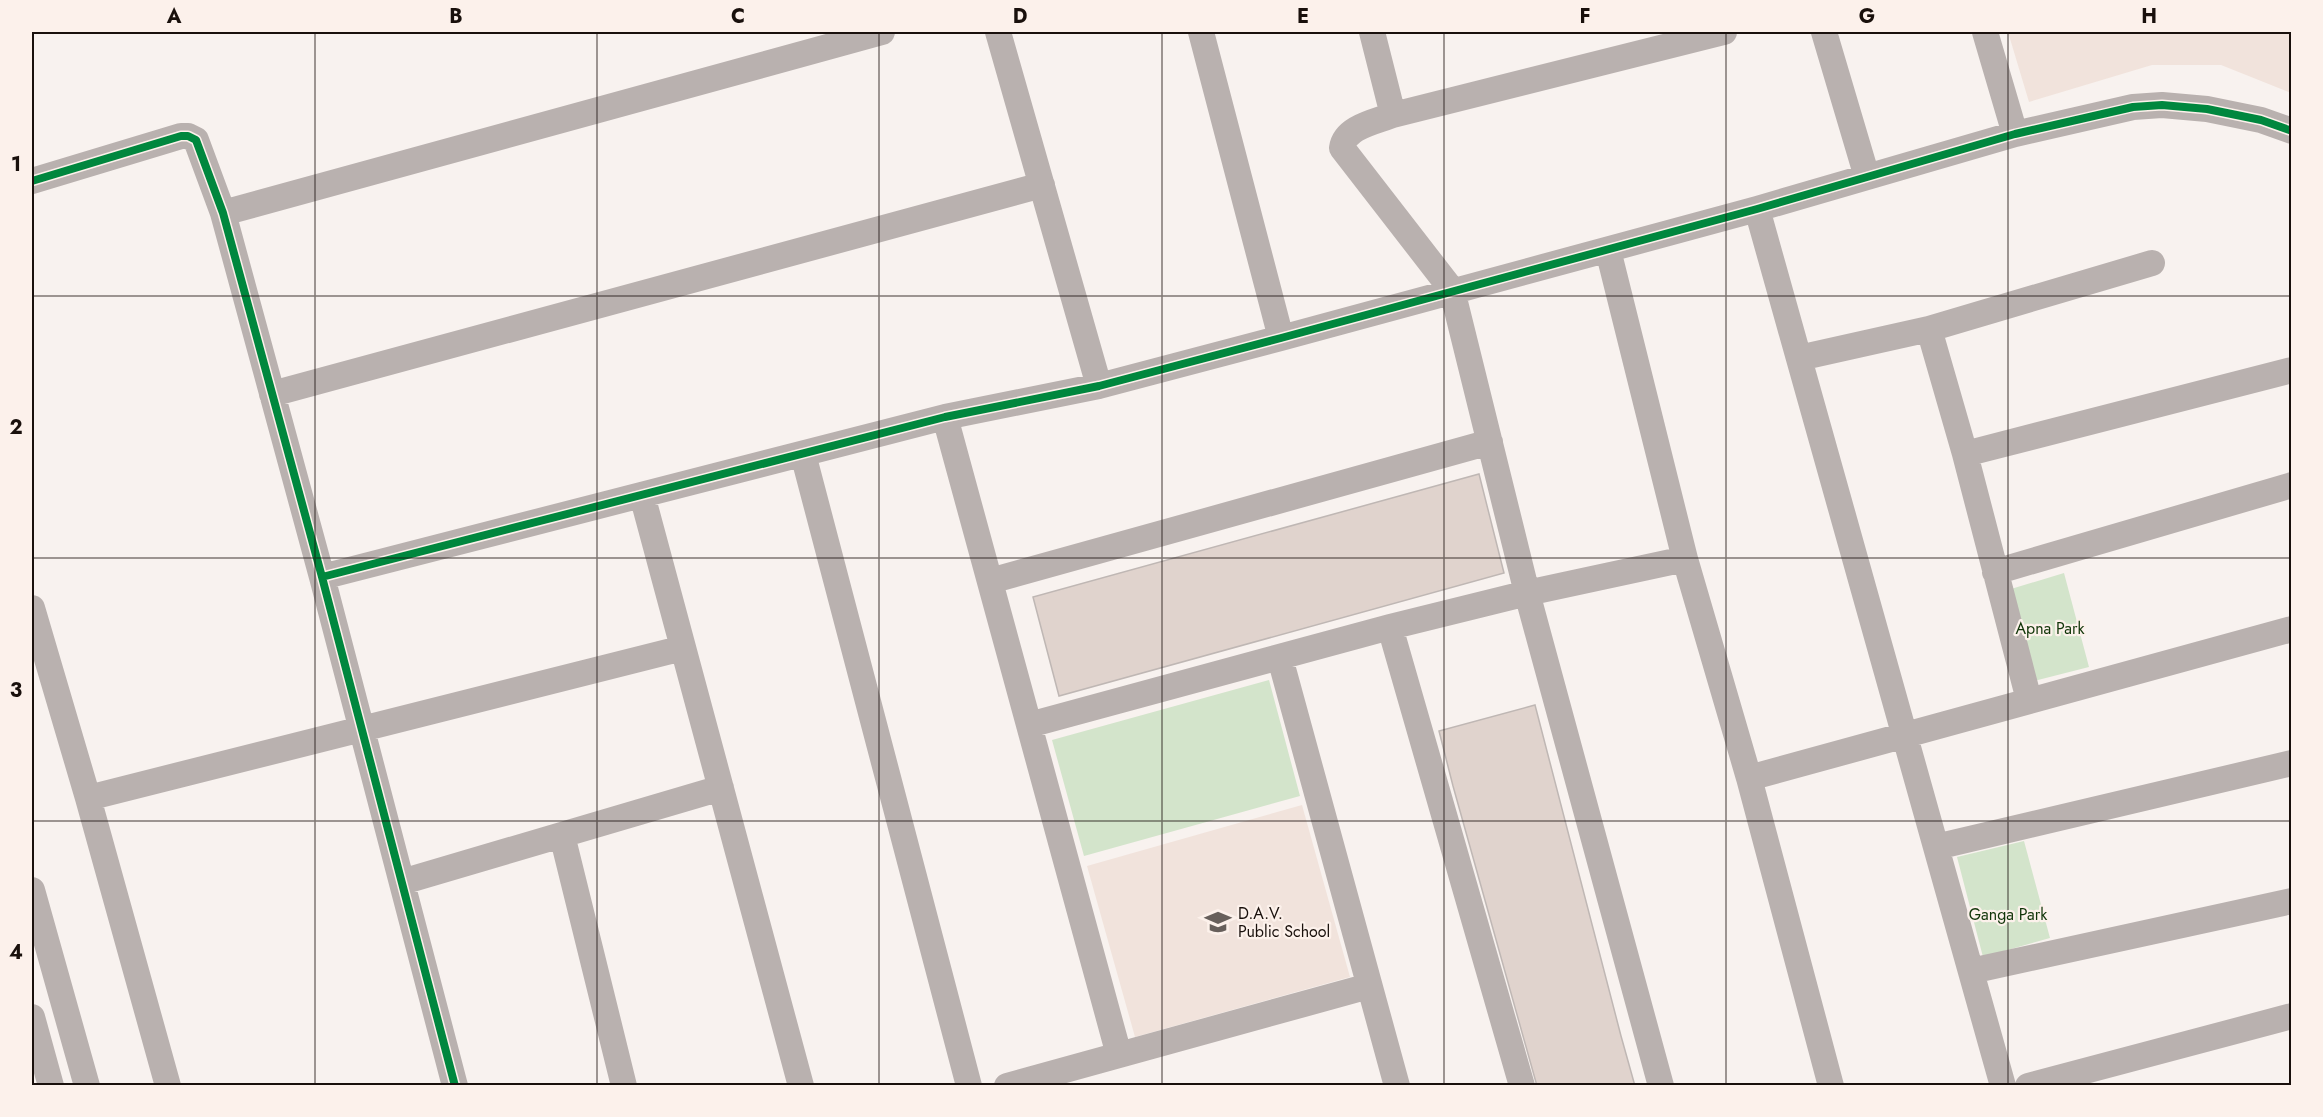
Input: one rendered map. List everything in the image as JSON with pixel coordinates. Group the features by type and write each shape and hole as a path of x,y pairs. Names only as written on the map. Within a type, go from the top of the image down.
{"street":[{"path":"223,213 882,32"},
{"path":"998,32 1099,386"},
{"path":"1201,32 1281,338"},
{"path":"1372,32 1393,115"},
{"path":"1661,1086 1527,593 1452,290 1342,148 1343,141 1349,133 1393,115 1724,32"},
{"path":"1824,32 1867,177"},
{"path":"1985,32 2015,134"},
{"path":"322,577 945,417 1099,386 1608,250 2015,134 2133,107 2162,105 2207,109 2261,120 2292,131"},
{"path":"32,181 188,136 196,140 223,213 322,577 455,1086"},
{"path":"272,394 1042,184"},
{"path":"1757,209 2003,1086"},
{"path":"1608,250 1684,559 1749,778 1831,1086"},
{"path":"1799,358 1929,329 2152,263"},
{"path":"1929,329 1965,454 2029,700"},
{"path":"1965,454 2292,370"},
{"path":"945,417 1119,1055"},
{"path":"990,580 1490,441"},
{"path":"803,454 969,1086"},
{"path":"1995,572 2292,485"},
{"path":"642,495 801,1086"},
{"path":"1029,725 1390,627 1527,593 1684,559"},
{"path":"32,608 88,798 168,1086"},
{"path":"1390,627 1522,1086"},
{"path":"1749,778 2292,629"},
{"path":"88,798 683,648"},
{"path":"1280,658 1397,1086"},
{"path":"1936,847 2292,763"},
{"path":"402,882 721,788"},
{"path":"562,835 624,1086"},
{"path":"32,890 87,1086"},
{"path":"1971,971 2292,901"},
{"path":"1007,1086 1369,986"},
{"path":"2028,1086 2292,1016"},
{"path":"32,1017 51,1086"}],"shaded area":[{"path":"2008,32 2291,32 2291,93 2221,65 2152,65 2029,102"},
{"name":"D.A.V. Public School","path":"1302,805 1350,977 1135,1037 1087,866"}],"green space":[{"name":"Apna Park","path":"2064,573 2089,667 2034,681 2011,589"},
{"path":"1269,680 1300,796 1084,856 1052,740"},
{"name":"Ganga Park","path":"2024,841 2050,938 1983,957 1957,857"}],"building":[{"path":"1479,474 1504,573 1059,696 1033,597"},
{"path":"1535,705 1635,1086 1537,1086 1453,786 1439,731"}],"cycle path":[{"path":"322,577 945,417 1099,386 1757,209 2015,134 2133,107 2162,105 2207,109 2261,120 2292,131"},
{"path":"32,181 181,136 188,136 196,140 223,213 322,577 455,1086"}],"place":[{"name":"D.A.V. Public School","path":"1218,922"}]}
